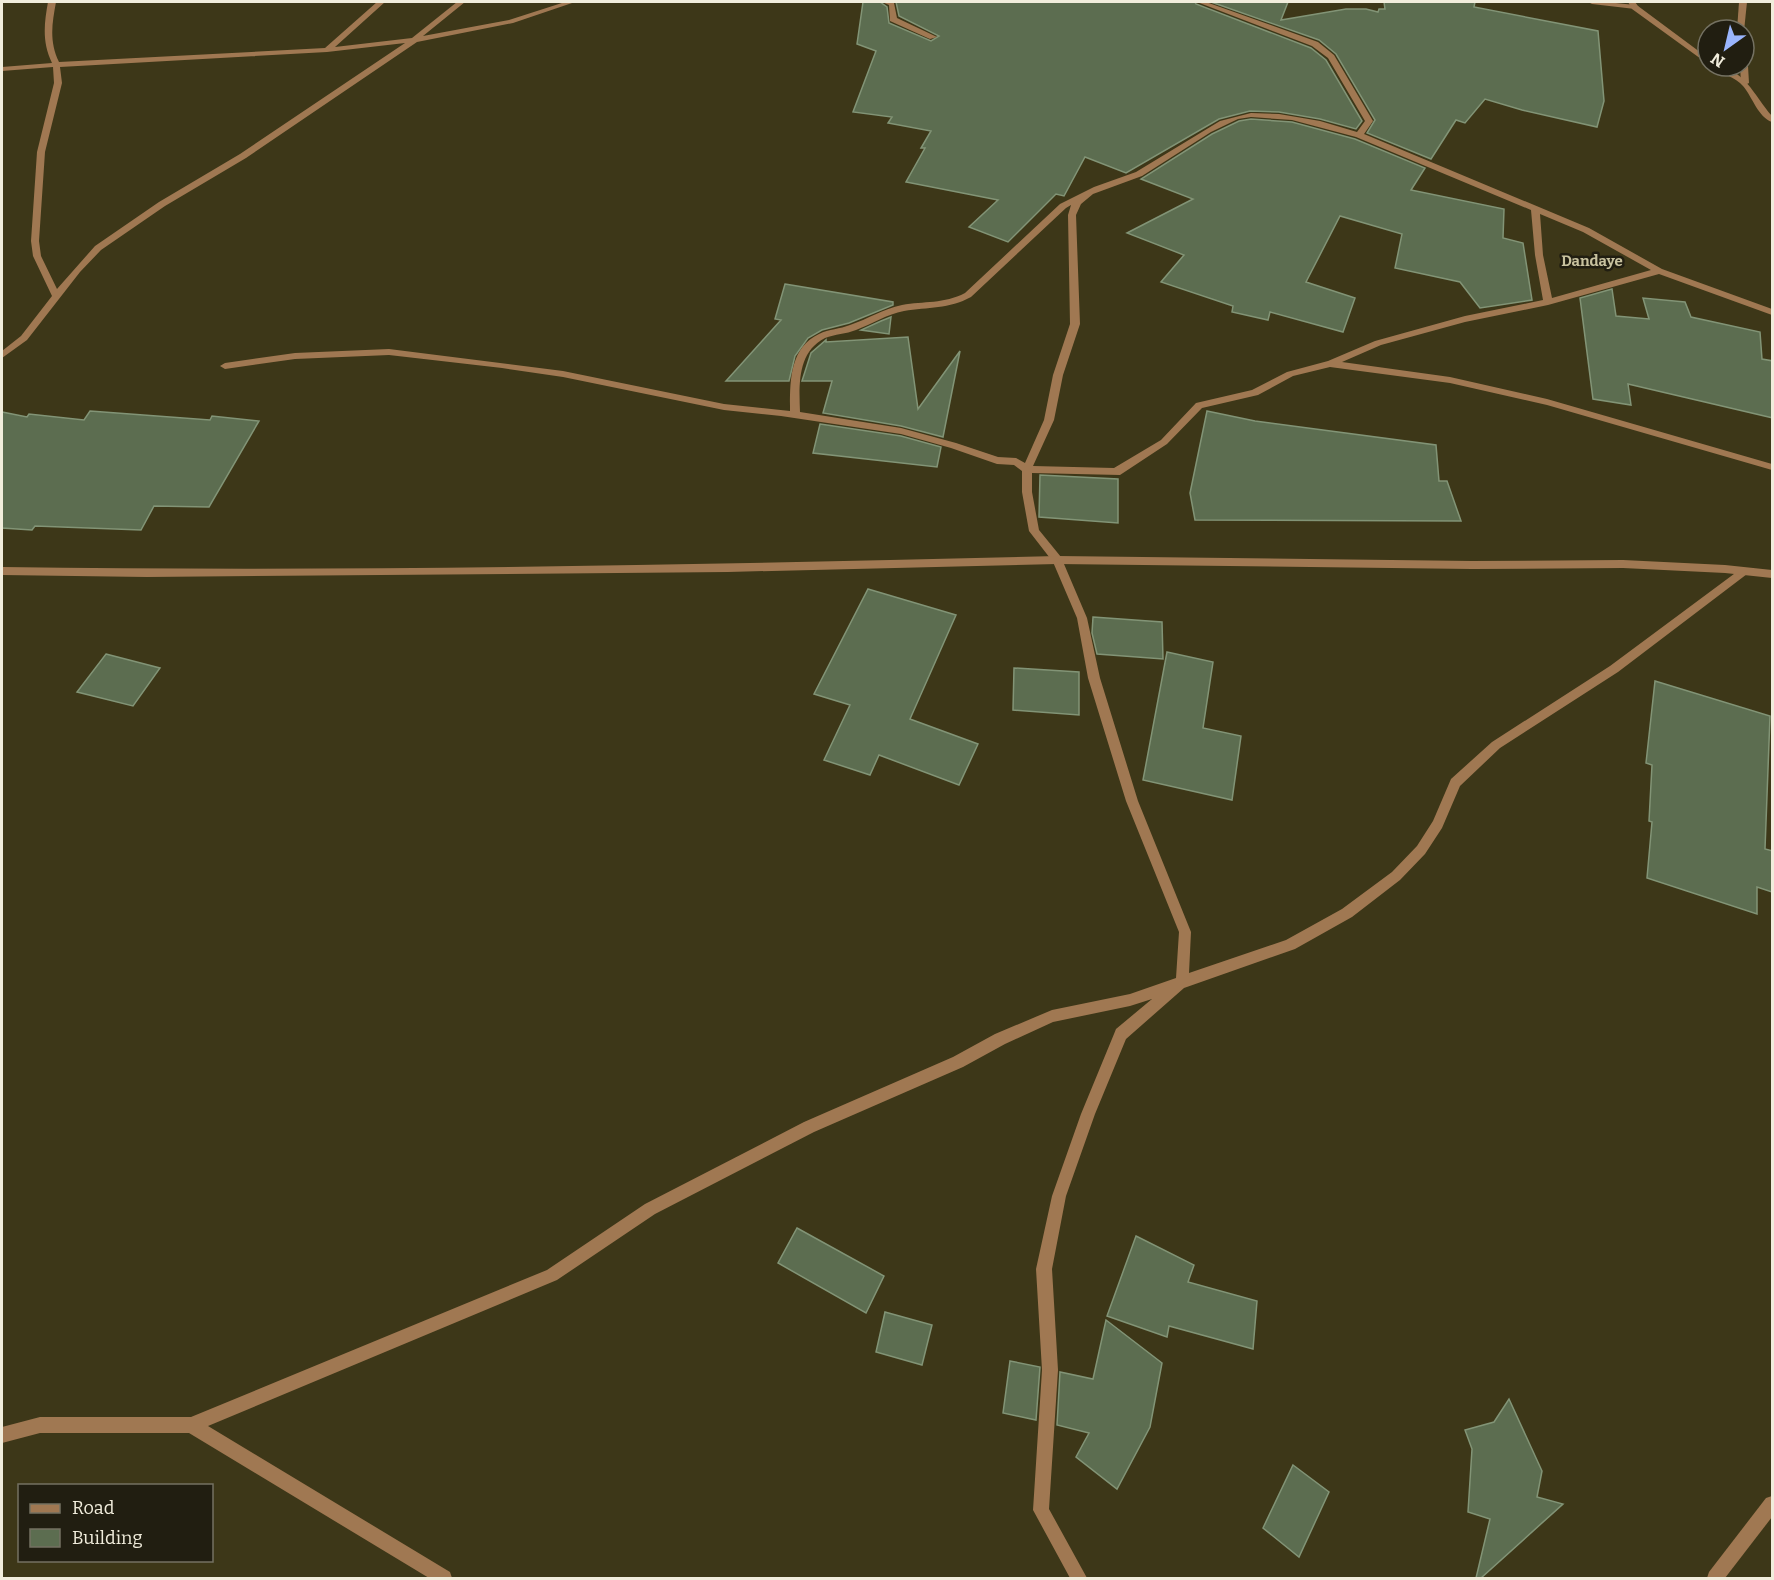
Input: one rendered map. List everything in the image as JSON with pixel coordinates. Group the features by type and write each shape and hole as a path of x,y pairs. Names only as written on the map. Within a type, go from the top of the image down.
{"street":[{"path":"52,2 47,29 50,51 56,64 57,83 40,152 36,242 37,256 56,296"},
{"path":"327,50 381,2"},
{"path":"2,355 24,338 52,305 56,296 98,248 162,204 243,156 413,41 461,2"},
{"path":"2,69 56,64 327,50 413,41 504,24 571,2"},
{"path":"886,2 892,4 893,20 933,37"},
{"path":"1201,2 1315,44 1331,57 1369,121 1359,135"},
{"path":"1592,2 1633,4 1696,53"},
{"path":"1742,18 1743,2"},
{"path":"1736,78 1745,83"},
{"path":"1745,78 1745,83 1759,106 1773,120"},
{"path":"795,415 796,379 803,351 809,344 820,337 854,328 877,316 902,308 951,305 968,295 1063,207 1093,190 1138,175 1225,121 1250,115 1284,117 1325,124 1359,135 1586,230 1659,271 1773,312"},
{"path":"1079,1578 1041,1510 1050,1370 1044,1269 1059,1196 1121,1034 1182,981 1185,932 1132,801 1094,678 1082,618 1057,560 1034,531 1027,492 1027,468 1049,420 1058,375 1075,324 1072,215 1075,205 1082,197"},
{"path":"1536,208 1539,255 1548,302"},
{"path":"225,366 295,356 389,352 563,374 669,398 901,431 997,460 1016,462 1027,468 1116,472 1164,442 1199,405 1255,393 1290,374 1330,364 1378,343 1465,319 1548,302 1659,271"},
{"path":"1330,364 1450,380 1547,402 1773,467"},
{"path":"2,571 147,573 704,568 1057,560 1472,565 1623,564 1773,574"},
{"path":"2,1435 40,1425 191,1425 552,1275 650,1209 809,1127 958,1062 1000,1039 1052,1016 1130,1000 1290,945 1347,913 1396,876 1421,850 1438,824 1455,783 1497,745 1614,669 1746,571"},
{"path":"191,1425 444,1578"},
{"path":"1714,1578 1773,1504"}],"building":[{"path":"863,2 880,2 887,7 889,23 931,41 939,36 899,16 896,2 1195,2 1311,48 1326,60 1362,121 1356,129 1320,119 1279,112 1250,111 1219,119 1126,173 1085,157 1064,196 1056,194 1008,242 969,227 998,200 906,182 925,148 921,148 931,131 888,123 892,117 853,112 876,51 857,44"},
{"path":"1211,2 1288,2 1281,20 1346,9 1366,9 1378,12 1379,9 1385,9 1384,2 1475,2 1474,7 1598,31 1604,101 1597,127 1485,99 1465,123 1456,120 1431,159 1367,133 1375,120 1336,54 1319,40"},
{"path":"1251,119 1292,122 1355,139 1425,168 1411,190 1504,209 1503,238 1523,243 1532,300 1480,308 1460,282 1395,268 1402,234 1340,216 1306,282 1355,298 1343,332 1270,312 1268,320 1232,312 1233,306 1161,282 1184,255 1127,233 1193,199 1141,179 1212,134 1239,121"},
{"path":"785,284 893,302 893,305 849,323 822,330 808,338 795,356 789,381 726,381 781,320 775,319"},
{"path":"1612,289 1616,316 1649,319 1643,298 1685,302 1691,317 1760,332 1762,359 1773,361 1773,418 1628,384 1631,405 1593,399 1580,298"},
{"path":"891,317 889,334 861,330 881,321"},
{"path":"908,337 918,409 960,351 943,437 901,426 823,413 832,381 802,381 811,353 826,340 826,342"},
{"path":"90,411 210,420 212,416 259,421 209,507 154,506 141,530 35,526 32,530 2,528 2,412 27,417 29,414 84,420"},
{"path":"1207,411 1255,421 1436,445 1439,481 1447,481 1461,521 1195,520 1190,493"},
{"path":"820,424 901,436 941,447 937,467 813,453"},
{"path":"1040,475 1118,479 1118,523 1039,517"},
{"path":"868,589 956,615 910,719 978,744 959,785 879,755 870,775 824,760 850,705 814,694"},
{"path":"1093,617 1162,622 1163,659 1097,654 1092,633"},
{"path":"1167,652 1213,662 1203,728 1241,736 1232,800 1143,780"},
{"path":"106,654 160,668 133,706 77,692"},
{"path":"1014,668 1079,672 1079,715 1013,710"},
{"path":"1655,681 1770,716 1765,849 1773,851 1772,892 1757,887 1757,914 1647,878 1652,822 1649,821 1652,765 1646,763"},
{"path":"797,1228 884,1276 866,1313 778,1263"},
{"path":"1136,1236 1194,1265 1188,1282 1257,1301 1253,1349 1169,1326 1167,1337 1107,1316"},
{"path":"885,1312 932,1325 922,1365 876,1352"},
{"path":"1106,1320 1162,1363 1150,1427 1117,1489 1076,1457 1089,1433 1057,1425 1060,1372 1093,1379"},
{"path":"1010,1361 1040,1367 1036,1420 1003,1413"},
{"path":"1509,1399 1542,1471 1537,1497 1563,1504 1481,1578 1476,1578 1490,1519 1468,1512 1472,1449 1465,1430 1494,1422"},
{"path":"1293,1465 1329,1492 1299,1557 1263,1528"}],"district":[{"name":"Dandaye","path":"1592,261"}]}
